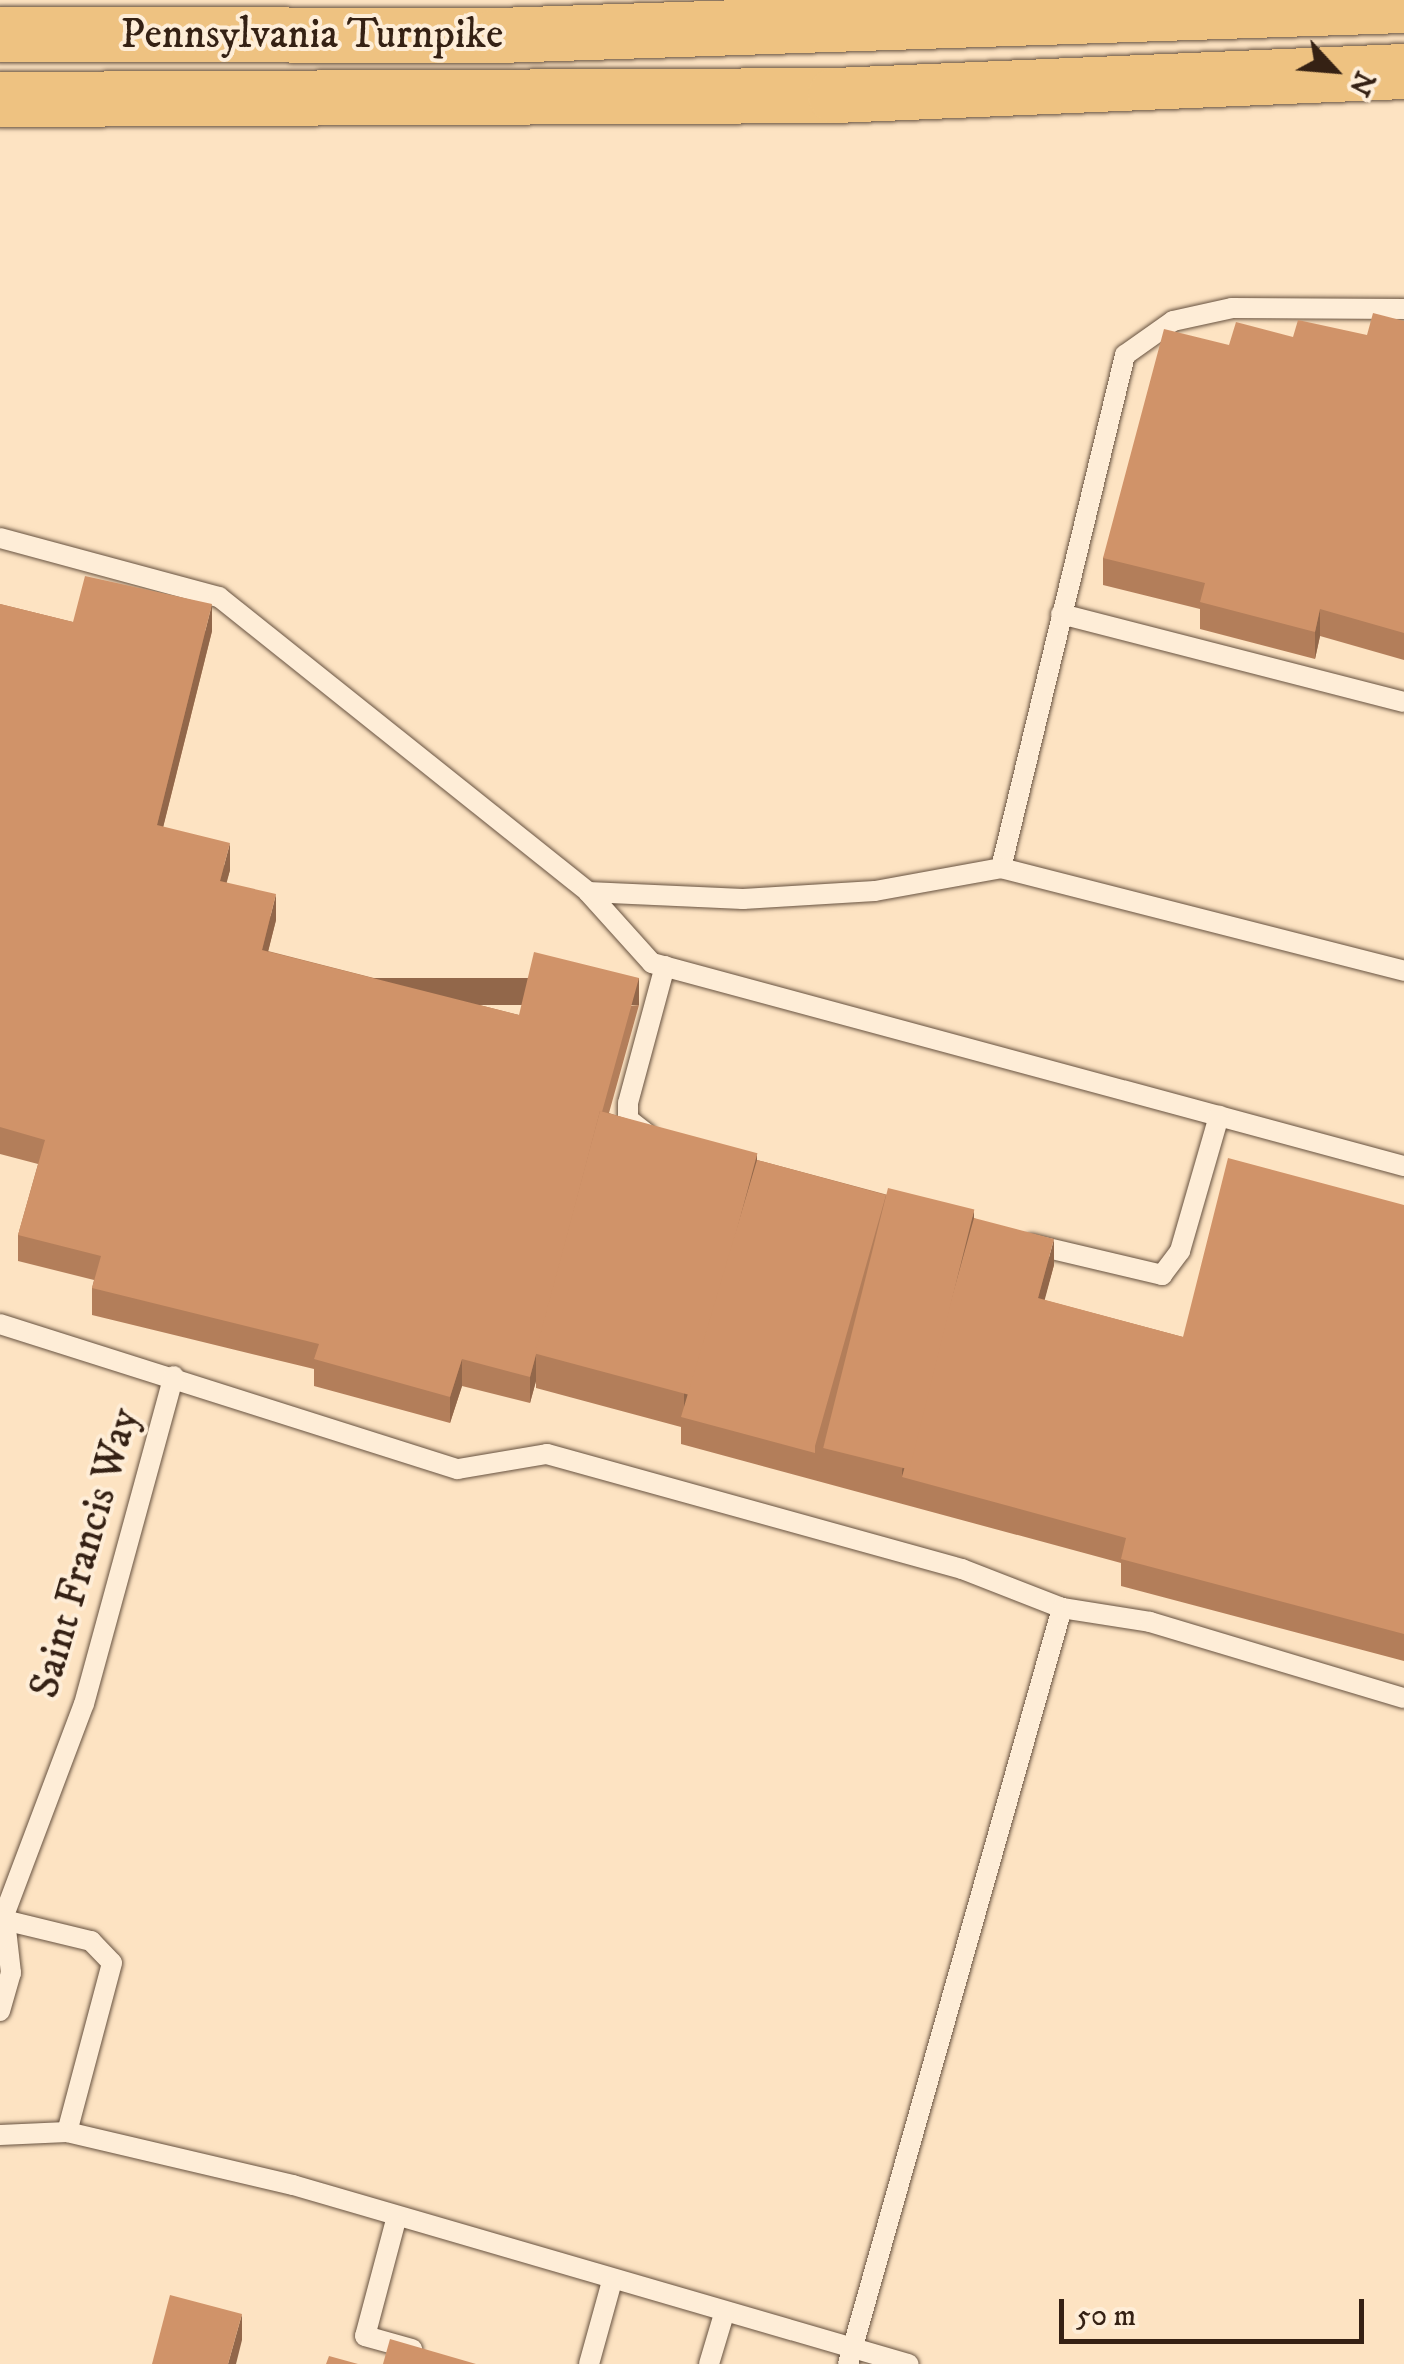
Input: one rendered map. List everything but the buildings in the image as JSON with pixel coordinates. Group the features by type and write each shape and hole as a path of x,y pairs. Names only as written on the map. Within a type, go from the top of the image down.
{"highway":[{"path":"750,0 814,21"},
{"name":"Pennsylvania Turnpike","path":"0,34 498,36 814,21 1404,5"},
{"name":"Pennsylvania Turnpike","path":"0,98 835,95 1404,71"},
{"path":"0,119 253,100"}],"lane":[{"path":"1000,868 1125,356 1172,321 1232,308 1404,309"},
{"path":"0,538 219,598 588,892 665,966 1404,1166"},
{"path":"1061,614 1404,702"},
{"path":"588,892 743,900 874,891 1000,868 1404,971"},
{"path":"665,966 628,1120 670,1142"},
{"path":"1016,1240 1162,1275 1180,1251 1219,1116"},
{"path":"0,1324 174,1376 458,1470 547,1454 962,1569 1062,1608 1150,1622 1404,1698"},
{"name":"Saint Francis Way","path":"0,2011 11,1973 2,1921 84,1704 174,1376"},
{"path":"850,2357 1062,1608"},
{"path":"2,1921 90,1940 112,1963 67,2132"},
{"path":"0,2135 67,2132 397,2216 724,2314 850,2357 908,2364"},
{"path":"397,2216 365,2336 433,2354"},
{"path":"589,2364 612,2281"},
{"path":"709,2364 724,2314"}]}
